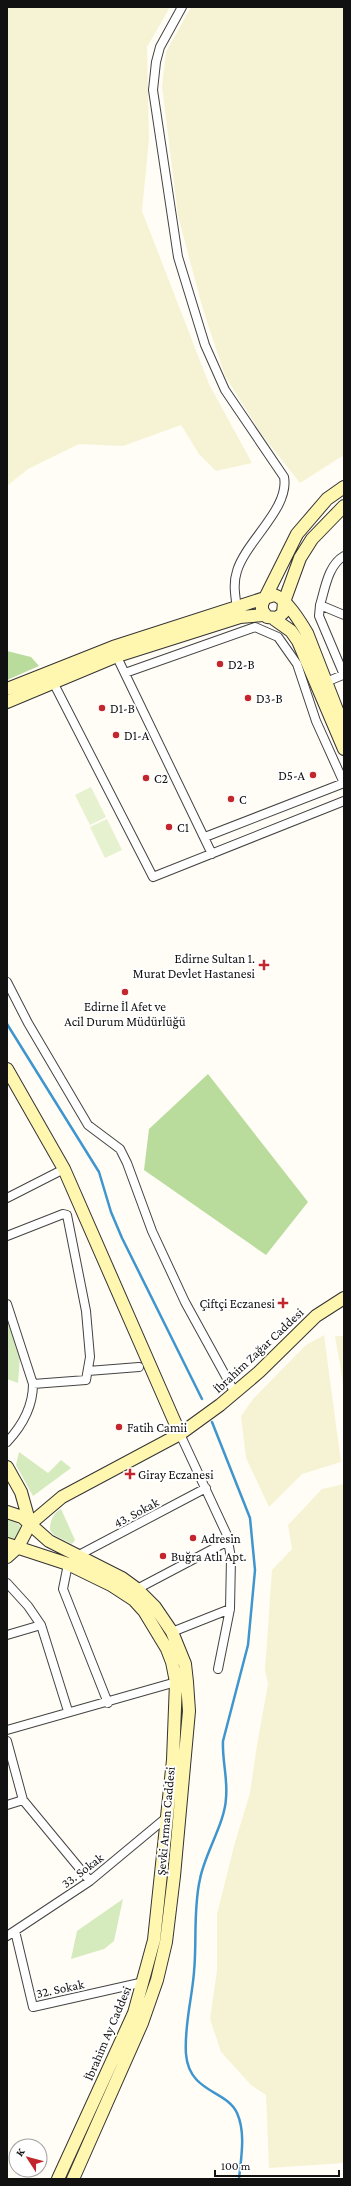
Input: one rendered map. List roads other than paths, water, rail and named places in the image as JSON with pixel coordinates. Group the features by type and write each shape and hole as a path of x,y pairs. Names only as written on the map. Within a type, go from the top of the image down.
{"main road":[{"path":"344,487 327,500 297,534 261,607 269,617 291,630 298,641 344,749"},
{"path":"7,702 115,652 240,617 269,617 283,613 284,602 300,558 312,539 344,506"},
{"path":"7,689 267,597 277,596 299,619 307,633 344,728"},
{"path":"7,1069 64,1169 180,1434"},
{"name":"İbrahim Zağar Caddesi","path":"30,1524 62,1497 180,1434 235,1393 316,1316 344,1298"},
{"path":"7,1467 21,1492 30,1524 12,1545 7,1557"},
{"name":"Şevki Arman Caddesi","path":"7,1512 16,1514 30,1524 72,1560 122,1578 137,1589 155,1607 172,1632 185,1664 189,1711 174,1876 166,1942 157,1980 142,2023 73,2179"},
{"name":"İbrahim Ay Caddesi","path":"12,1545 72,1560 123,1592 144,1611 167,1648 172,1662 176,1682 174,1753 154,1940 144,1982 134,2013 58,2179"}],"street":[{"path":"182,7 160,47 153,83 155,107 178,257 205,345 215,369 234,406 284,477 286,486 274,513 241,560 234,585 238,608"},
{"path":"326,682 344,675 319,616 320,605 332,568 336,562 344,556"},
{"path":"320,605 344,615"},
{"path":"125,673 255,627 278,637 297,664 316,721 344,784 205,837"},
{"path":"115,652 212,854"},
{"path":"53,682 153,877 344,801"},
{"path":"7,982 28,1023 88,1125 120,1149 127,1163 152,1231 185,1302 235,1393"},
{"path":"7,1198 64,1169"},
{"path":"7,1236 63,1214 67,1215 86,1311 90,1357 86,1380 33,1384"},
{"path":"7,1304 33,1384 32,1402 24,1419 7,1442"},
{"path":"88,1371 139,1367"},
{"path":"180,1434 206,1488 228,1541 231,1558 230,1609 218,1669"},
{"name":"43. Sokak","path":"72,1560 206,1488"},
{"path":"137,1589 228,1541"},
{"path":"72,1560 63,1589 108,1703"},
{"path":"7,1583 28,1606 41,1625 68,1711"},
{"path":"172,1632 230,1609"},
{"path":"7,1635 41,1625"},
{"path":"7,1730 68,1711 108,1703 176,1682"},
{"path":"7,1741 23,1800 90,1880"},
{"path":"7,1805 23,1800"},
{"name":"33. Sokak","path":"7,1936 90,1880 167,1817"},
{"name":"32. Sokak","path":"15,1931 33,2007 144,1982"}],"waterway":[{"path":"7,1024 99,1172 111,1212 122,1238 202,1399"},
{"path":"212,1422 250,1518 255,1570 248,1645 223,1741 226,1784 225,1808 219,1828 206,1859 198,1890 195,1961 186,2033 186,2054 189,2067 194,2076 201,2084 232,2105 237,2113 240,2121 242,2137 242,2154 239,2179"}],"place":[{"name":"D2-B","path":"220,664"},
{"name":"D3-B","path":"248,698"},
{"name":"D1-B","path":"102,708"},
{"name":"D1-A","path":"116,735"},
{"name":"D5-A","path":"313,775"},
{"name":"C2","path":"146,778"},
{"name":"C","path":"231,799"},
{"name":"C1","path":"169,827"},
{"name":"Edirne Sultan 1. Murat Devlet Hastanesi","path":"264,965"},
{"name":"Edirne İl Afet ve Acil Durum Müdürlüğü","path":"125,992"},
{"name":"Çiftçi Eczanesi","path":"283,1303"},
{"name":"Fatih Camii","path":"119,1427"},
{"name":"Giray Eczanesi","path":"130,1474"},
{"name":"Adresin","path":"193,1538"},
{"name":"Buğra Atlı Apt.","path":"163,1556"}]}
